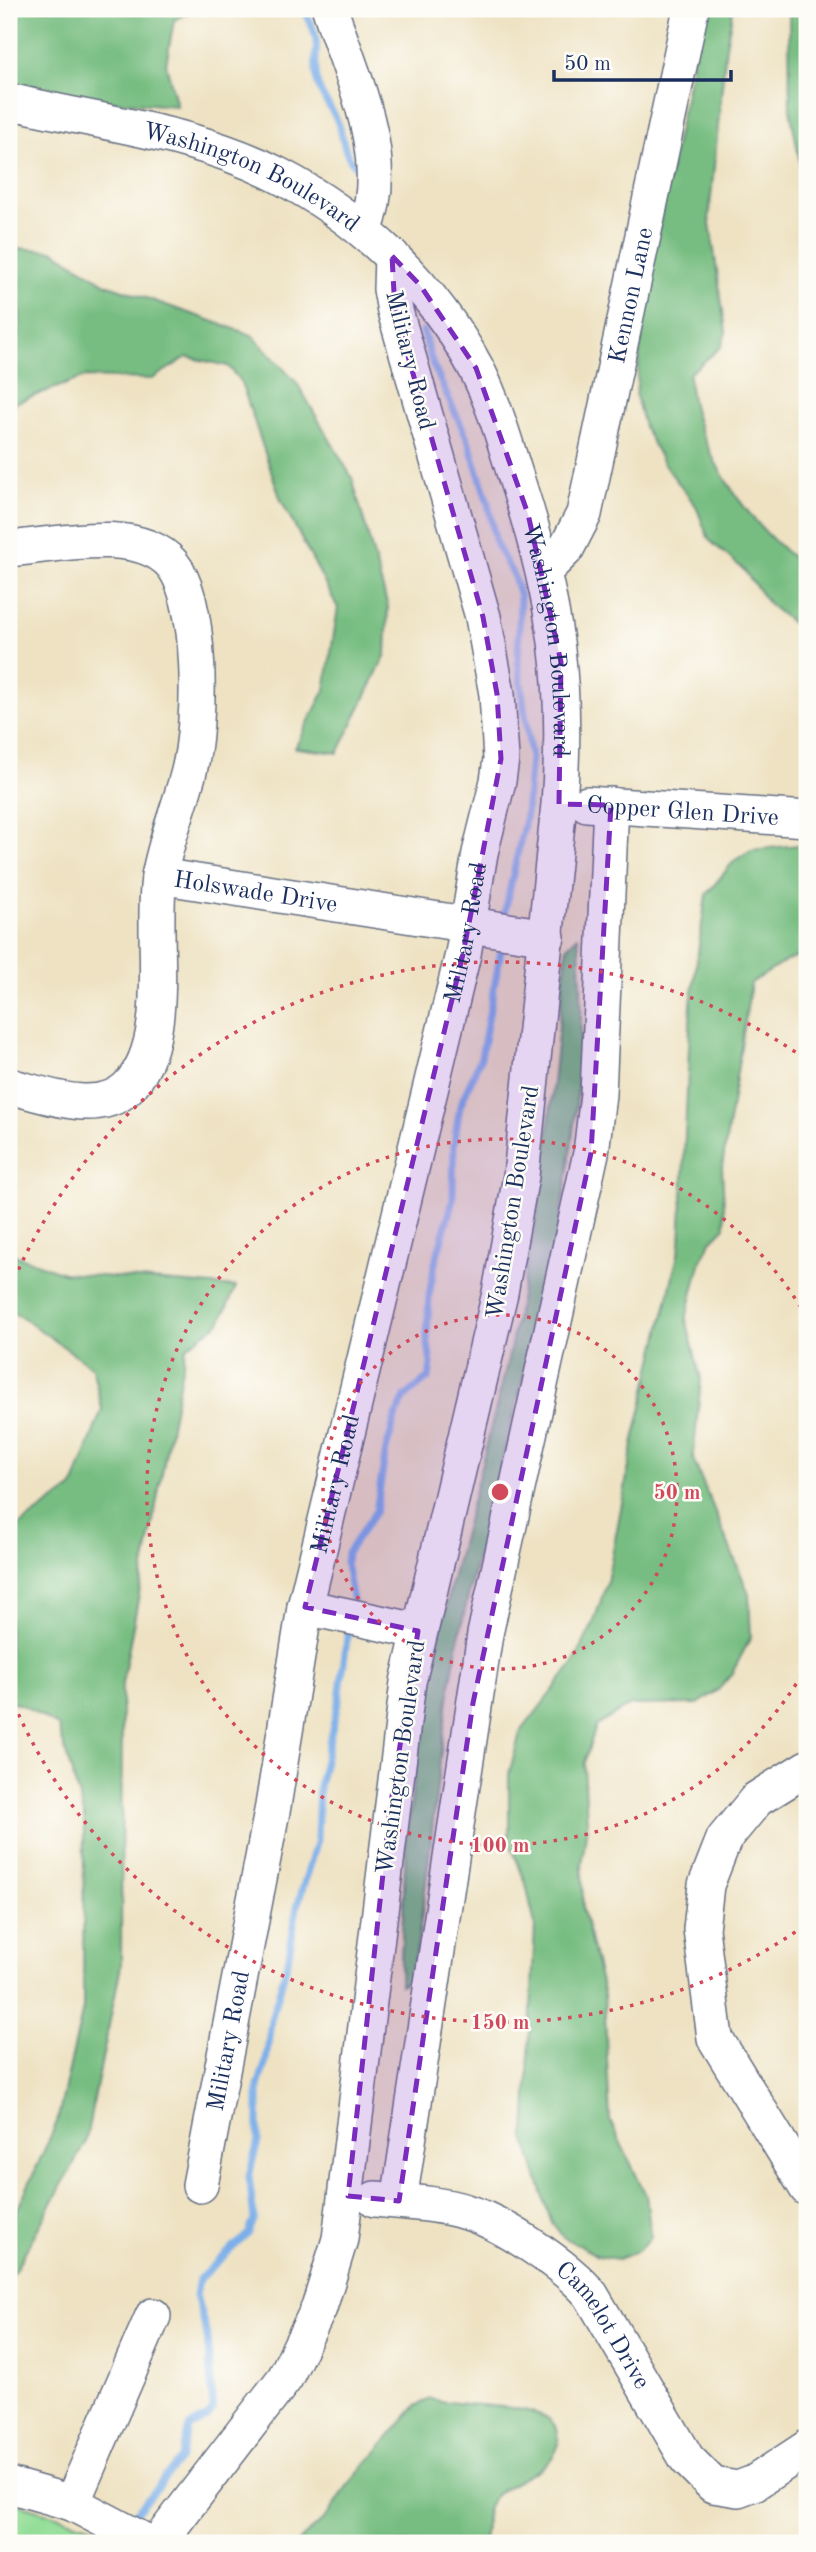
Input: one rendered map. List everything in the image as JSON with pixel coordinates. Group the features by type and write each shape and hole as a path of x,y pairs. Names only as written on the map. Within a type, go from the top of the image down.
{"street":[{"path":"330,9 375,153 374,199 364,231"},
{"name":"Kennon Lane","path":"544,571 566,549 584,514 691,9"},
{"name":"Washington Boulevard","path":"9,100 211,147 278,175 331,206 392,256 420,285 476,368 508,452 544,571 561,662 563,752 559,804 521,1176 487,1351 418,1631 390,1809 348,2196 332,2273 303,2345 265,2406 158,2543"},
{"name":"Military Road","path":"200,2185 272,1806 305,1607 447,1021 480,853 498,781 500,759 497,694 483,617 395,311 391,289 392,256"},
{"name":"Holswade Drive","path":"9,549 122,541 156,551 171,563 183,581 193,628 195,742 159,876 547,937"},
{"name":"Copper Glen Drive","path":"559,804 611,805 807,819"},
{"path":"399,2201 485,1634 591,1153 598,1094 611,805"},
{"path":"9,1086 79,1101 97,1101 126,1089 137,1075 146,1055 157,1002 159,876"},
{"path":"305,1607 418,1631"},
{"path":"807,1768 757,1799 739,1817 724,1839 706,1885 701,1929 715,2038 807,2188"},
{"name":"Camelot Drive","path":"348,2196 450,2208 486,2220 579,2280 591,2295 687,2459 713,2486 738,2490 754,2483 807,2448"},
{"path":"72,2503 153,2316"},
{"path":"9,2486 72,2503 148,2543"}],"highlighted area":[{"path":"392,256 420,285 476,368 528,514 561,662 559,804 611,805 591,1153 473,1703 399,2201 348,2196 390,1809 418,1631 305,1607 463,954 501,759 497,694 483,617 395,311"}],"green space":[{"path":"9,9 196,9 174,20 166,64 177,106 39,96 9,88"},
{"path":"703,9 733,9 726,46 709,217 726,332 721,347 689,374 692,401 700,428 727,483 765,531 807,568 807,635 769,604 743,569 709,540 696,506 663,463 644,427 636,396 645,296"},
{"path":"789,9 807,9 807,200 790,109"},
{"path":"16,248 54,251 106,284 252,335 297,383 352,478 388,607 386,654 338,753 295,748 325,690 338,608 281,500 241,382 228,366 187,357 152,379 85,377 9,405 9,355 20,326"},
{"path":"807,844 807,954 786,961 751,983 722,1167 725,1227 711,1241 701,1260 686,1319 701,1379 693,1459 749,1594 751,1637 731,1675 718,1690 698,1704 631,1705 596,1726 584,1763 587,1824 582,1866 583,1910 604,1995 610,2121 646,2195 651,2237 638,2251 618,2259 598,2256 563,2237 551,2221 525,2138 535,1925 526,1884 509,1841 509,1774 520,1733 573,1664 593,1624 607,1582 634,1440 680,1246 691,1003 706,895 734,861 751,850"},
{"path":"578,936 581,1026 575,1115 562,1204 544,1292 458,1642 444,1726 425,1895 412,1979 400,1985 406,1844 421,1722 452,1580 508,1361 543,1182 567,947"},
{"path":"9,1253 63,1273 236,1287 220,1322 186,1347 122,1684 121,1966 85,2143 9,2281 9,2228 57,2122 83,2009 84,1814 58,1726 22,1705 9,1702 9,1533 73,1487 102,1409 92,1367 22,1317 9,1311"},
{"path":"430,2399 520,2409 548,2418 558,2433 558,2446 553,2457 491,2501 486,2516 483,2543 297,2543 329,2514 347,2486 416,2406"},
{"path":"12,2502 102,2530 100,2543 9,2543"}],"waterway":[{"path":"303,9 316,39 318,87 337,120 345,149 354,165"},
{"path":"423,331 433,365 468,440 488,503 496,544 514,577 520,597 518,661 531,758 526,815 504,916"},
{"path":"353,1601 346,1563 347,1553 376,1511 386,1450 396,1415 405,1397 429,1377 429,1296 435,1263 453,1200 454,1144 460,1106 481,1057 502,945"},
{"path":"130,2520 181,2458 189,2427 207,2418 213,2410 207,2335 196,2295 199,2279 249,2233 254,2219 249,2176 258,2141 258,2086 266,2061 271,2020 288,1961 297,1907 317,1840 319,1786 339,1699 348,1631"}]}
